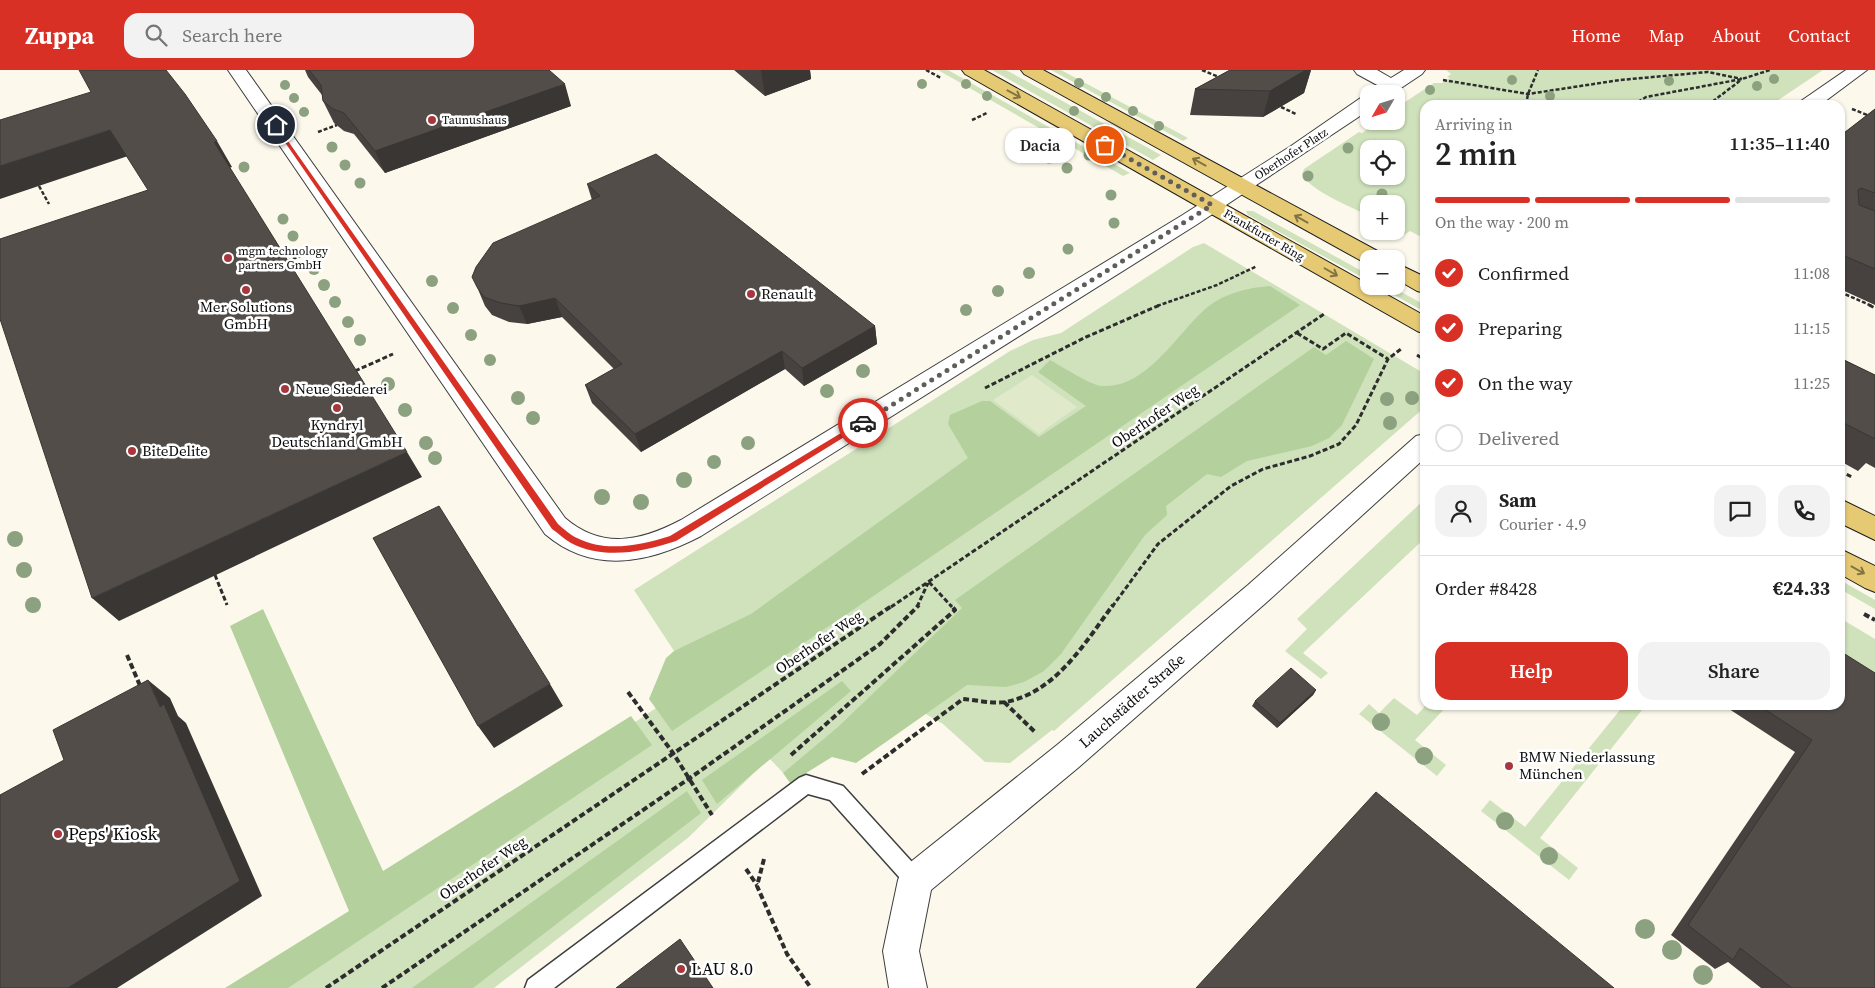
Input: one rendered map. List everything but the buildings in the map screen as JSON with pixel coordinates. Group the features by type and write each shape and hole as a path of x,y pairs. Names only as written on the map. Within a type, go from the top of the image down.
{"main road":[{"name":"Frankfurter Ring","path":"971,70 1420,323"},
{"path":"1030,70 1360,251"},
{"path":"1405,275 1420,283"},
{"path":"1845,513 1875,529"},
{"path":"1845,563 1875,580"}],"street":[{"name":"Oberhofer Platz","path":"237,70 555,526 574,540 590,546 612,550 644,547 673,539 947,372 1242,186 1360,107"},
{"path":"1363,70 1380,85"},
{"path":"1392,85 1416,70"},
{"path":"1815,100 1858,70"},
{"name":"Lauchstädter Straße","path":"915,880 1076,750 1258,593 1420,447"},
{"path":"908,988 901,951 915,880"}],"lane":[{"path":"536,988 806,784 836,794 915,880"}],"path":[{"path":"1202,70 1217,78 1226,77"},
{"path":"1527,100 1538,70"},
{"path":"1641,100 1646,97 1742,79 1770,70"},
{"path":"1405,85 1439,79 1528,94 1620,80 1708,72 1742,79"},
{"path":"1715,100 1742,79"},
{"path":"972,120 994,109"},
{"path":"39,186 49,204"},
{"path":"980,390 1090,334 1174,299 1240,276 1260,264"},
{"path":"1845,294 1875,308"},
{"name":"Oberhofer Weg","path":"326,988 1324,314"},
{"path":"1297,333 1324,349 1346,333 1388,359"},
{"path":"355,370 425,340"},
{"path":"836,794 963,699 1004,702 1032,694 1051,681 1082,648 1158,544 1231,486 1263,469 1310,456 1339,444 1356,425 1388,359 1404,348"},
{"path":"216,575 227,605"},
{"path":"382,988 690,778 880,644 920,604 929,582 955,610 783,761 772,779 775,807"},
{"path":"127,655 142,691"},
{"path":"628,692 690,778 729,842"},
{"path":"767,854 762,862 757,886 787,954 810,988"}],"green space":[{"path":"938,70 948,70 1130,173 1123,176"},
{"path":"992,70 1006,70 1161,155 1153,160"},
{"path":"1051,70 1061,70 1188,138 1183,141"},
{"path":"1446,70 1823,70 1778,100 1420,100 1420,236 1410,231 1405,234 1405,195 1360,195 1360,212 1322,192 1306,180 1302,174 1304,169 1359,132 1362,133 1366,130 1405,130 1405,102 1434,83 1442,83 1450,78 1447,77 1451,74"},
{"path":"1246,211 1253,211 1360,270 1360,276 1248,215"},
{"path":"1204,243 1420,371 1420,411 1054,731 1052,730 1010,763 985,762 943,724 924,713 831,754 790,780 769,758 689,837 494,988 232,988 351,912 701,678 681,648 674,651 634,590 1010,351 1033,340 1061,333 1193,247"},
{"path":"1270,286 1300,305 672,731 649,699 666,658 674,651 751,614 968,458 948,424 950,415 982,401 990,401 1039,437 1086,406 1038,372 1050,360 1097,385 1118,385 1132,379 1158,359 1210,305 1234,293"},
{"path":"1405,294 1420,302 1420,309 1394,295"},
{"path":"1346,341 1374,359 1342,425 1329,438 1312,446 1247,461 1221,477 1207,474 1166,506 1167,515 1145,535 1061,654 1044,671 1024,682 1006,687 967,685 856,763 832,757 790,783 783,773 838,727 962,608 955,600 1314,347 1326,355"},
{"path":"1032,375 1077,407 1039,434 993,400"},
{"path":"1420,504 1420,543 1303,653 1328,673 1321,679 1285,651 1307,629 1297,619"},
{"path":"1845,583 1875,600 1875,609 1845,592"},
{"path":"263,609 383,871 631,716 652,745 288,988 225,988 349,911 230,626"},
{"path":"1845,621 1875,639 1875,673 1845,655"},
{"path":"842,681 851,691 717,804 702,780"},
{"path":"1394,698 1417,715 1422,710 1443,710 1415,740 1446,765 1437,776 1359,714 1369,704 1379,713"},
{"path":"1620,710 1642,710 1540,838 1578,868 1569,880 1481,811 1490,800 1525,827"},
{"path":"687,791 701,813 473,988 412,988"}],"way so far":[{"path":"863,423 1212,205 1105,145"}],"place":[{"name":"Taunushaus","path":"432,120"},
{"name":"Dacia","path":"1105,145"},
{"name":"mgm technology partners GmbH","path":"228,258"},
{"name":"Mer Solutions GmbH","path":"246,290"},
{"name":"Renault","path":"751,294"},
{"name":"Neue Siederei","path":"285,389"},
{"name":"Kyndryl Deutschland GmbH","path":"337,408"},
{"name":"BiteDelite","path":"132,451"},
{"name":"BMW Niederlassung München","path":"1509,766"},
{"name":"Peps' Kiosk","path":"58,834"},
{"name":"LAU 8.0","path":"681,969"}],"route":[{"path":"276,125 555,526 574,540 590,546 612,550 644,547 673,539 863,423"}]}
